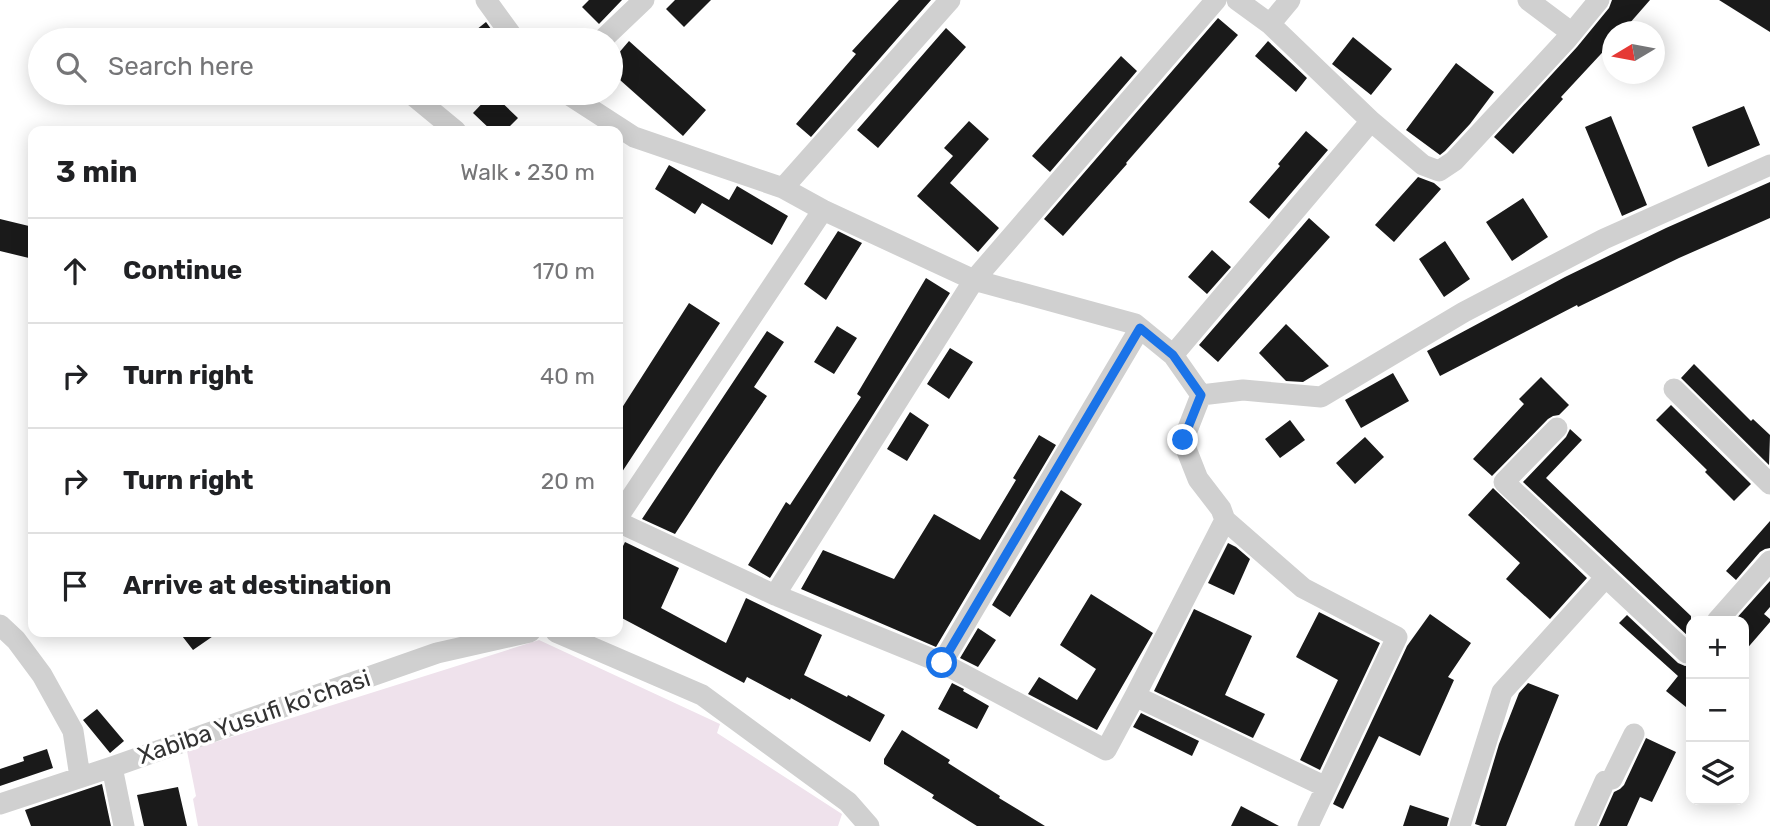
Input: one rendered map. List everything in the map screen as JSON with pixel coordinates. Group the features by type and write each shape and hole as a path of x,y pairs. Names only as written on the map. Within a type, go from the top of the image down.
{"street":[{"path":"486,0 506,28"},
{"path":"615,28 644,0"},
{"path":"783,188 950,0"},
{"path":"775,595 974,281 1216,0"},
{"path":"1237,0 1270,24 1371,121 1423,165 1438,171 1454,161 1599,0"},
{"path":"1270,24 1290,0"},
{"path":"1528,0 1572,33"},
{"path":"425,105 450,126"},
{"path":"583,105 613,126"},
{"path":"1173,355 1371,121"},
{"path":"623,132 783,188 823,210 974,281 1135,324 1173,355 1201,395"},
{"path":"1201,395 1243,390 1321,397 1465,312 1604,239 1770,165"},
{"path":"623,510 823,210"},
{"path":"942,663 1140,328"},
{"path":"1674,389 1770,484"},
{"path":"1201,395 1183,440 1198,479 1221,509 1225,520 1303,589 1397,637 1308,826"},
{"path":"1557,428 1504,482 1686,652"},
{"path":"623,525 775,595 942,663 1107,750 1225,520"},
{"path":"1721,616 1770,561"},
{"path":"1460,826 1502,692 1606,578"},
{"path":"0,625 16,639 42,675 73,731 80,777"},
{"name":"Xabiba Yusufi ko'chasi","path":"0,804 437,653 503,637"},
{"path":"568,637 702,695 848,802 869,826"},
{"path":"1135,696 1326,788"},
{"path":"1586,826 1605,781 1612,779 1634,734"},
{"path":"112,767 124,826"}],"shaded area":[{"path":"539,640 720,724 717,733 842,814 838,826 198,826 193,799 196,796 187,751"}],"building":[{"path":"589,0 622,0 599,24 582,7"},
{"path":"675,0 711,0 684,27 666,9"},
{"path":"899,0 931,0 811,137 796,124 856,54 852,51"},
{"path":"1612,0 1650,0 1632,21 1602,21 1602,53 1513,154 1494,137 1609,8"},
{"path":"1719,0 1770,0 1770,32"},
{"path":"1218,18 1238,35 1063,236 1044,219"},
{"path":"486,22 490,28 478,28"},
{"path":"946,28 966,47 878,148 857,130"},
{"path":"1353,37 1392,69 1371,95 1332,64"},
{"path":"629,41 706,110 683,136 623,83 623,48"},
{"path":"1268,41 1307,78 1296,92 1255,56"},
{"path":"1121,56 1137,71 1050,172 1032,156"},
{"path":"1456,63 1494,92 1470,124 1440,155 1406,130"},
{"path":"481,105 504,105 518,118 510,126 487,126 473,113"},
{"path":"1744,106 1760,145 1708,167 1692,127"},
{"path":"1611,116 1647,205 1622,216 1585,127"},
{"path":"969,121 989,139 950,183 999,228 978,252 917,196 953,156 944,148"},
{"path":"1306,131 1328,150 1269,219 1249,202"},
{"path":"669,165 729,200 737,186 788,216 772,245 702,203 695,214 655,189"},
{"path":"1418,177 1441,189 1394,242 1375,225"},
{"path":"1770,182 1770,218 1578,307 1577,305 1440,376 1427,351 1565,277"},
{"path":"1523,198 1548,237 1512,261 1486,222"},
{"path":"1309,218 1330,237 1218,362 1199,345"},
{"path":"0,219 28,226 28,258 0,251"},
{"path":"838,231 862,243 826,300 804,284"},
{"path":"1445,241 1470,279 1444,297 1419,259"},
{"path":"1212,250 1231,267 1207,294 1188,277"},
{"path":"926,278 950,293 770,578 748,565 786,502 790,505 861,397 857,394"},
{"path":"689,303 720,323 623,470 623,406"},
{"path":"1286,324 1329,366 1303,382 1286,381 1259,353"},
{"path":"837,326 857,338 834,374 814,362"},
{"path":"767,331 784,342 754,387 767,396 675,534 642,519"},
{"path":"950,348 973,362 949,399 927,384"},
{"path":"1694,364 1751,421 1753,419 1770,435 1769,465 1681,378"},
{"path":"1393,373 1409,401 1361,428 1345,400"},
{"path":"1541,377 1569,405 1559,415 1548,419 1492,476 1473,459 1524,404 1519,399"},
{"path":"1671,405 1751,484 1734,501 1656,420"},
{"path":"910,412 929,425 907,461 887,449"},
{"path":"1290,420 1305,440 1280,458 1265,439"},
{"path":"1570,429 1582,440 1546,478 1691,616 1686,616 1686,634 1523,482 1566,437"},
{"path":"1039,435 1056,445 936,647 801,589 823,550 894,579 934,514 980,540"},
{"path":"1365,437 1384,457 1355,484 1336,463"},
{"path":"1493,488 1587,578 1550,619 1506,579 1520,563 1468,515"},
{"path":"1061,490 1082,504 1010,617 992,605"},
{"path":"1770,521 1770,548 1760,552 1736,580 1726,571"},
{"path":"625,542 679,568 661,608 726,643 746,598 822,635 804,675 885,715 870,742 791,698 790,700 747,677 744,683 623,619"},
{"path":"1228,543 1250,559 1234,595 1208,583"},
{"path":"1770,581 1770,607 1764,614 1770,622 1749,646 1749,616 1738,616"},
{"path":"1091,594 1153,633 1097,730 1028,694 1039,677 1077,700 1096,669 1060,645"},
{"path":"1194,609 1252,636 1225,695 1265,714 1253,738 1154,691"},
{"path":"1319,612 1380,643 1320,770 1300,760 1338,680 1296,657"},
{"path":"1430,614 1471,643 1448,677 1454,680 1420,756 1379,736 1343,809 1333,804 1407,646"},
{"path":"1627,615 1678,663 1686,666 1686,707 1666,691 1678,676 1619,623"},
{"path":"978,628 996,640 978,667 960,658"},
{"path":"183,637 212,637 193,650"},
{"path":"952,683 989,706 977,729 938,709"},
{"path":"1528,683 1559,695 1506,826 1475,824 1499,744 1519,693"},
{"path":"97,709 124,741 110,753 83,720"},
{"path":"1141,713 1199,741 1192,756 1133,727"},
{"path":"902,730 950,760 948,763 1000,796 999,798 1045,826 977,826 932,798 934,795 884,764 884,759"},
{"path":"1646,738 1676,752 1652,802 1640,797 1627,826 1599,826 1614,792 1624,785"},
{"path":"47,749 53,768 0,786 0,769"},
{"path":"102,784 111,826 31,826 25,810"},
{"path":"178,787 187,826 144,826 137,795"},
{"path":"1410,805 1449,818 1447,826 1403,826"},
{"path":"1241,806 1279,826 1231,826"}],"route":[{"path":"942,663 1140,328 1173,355 1201,395 1183,440"}]}
